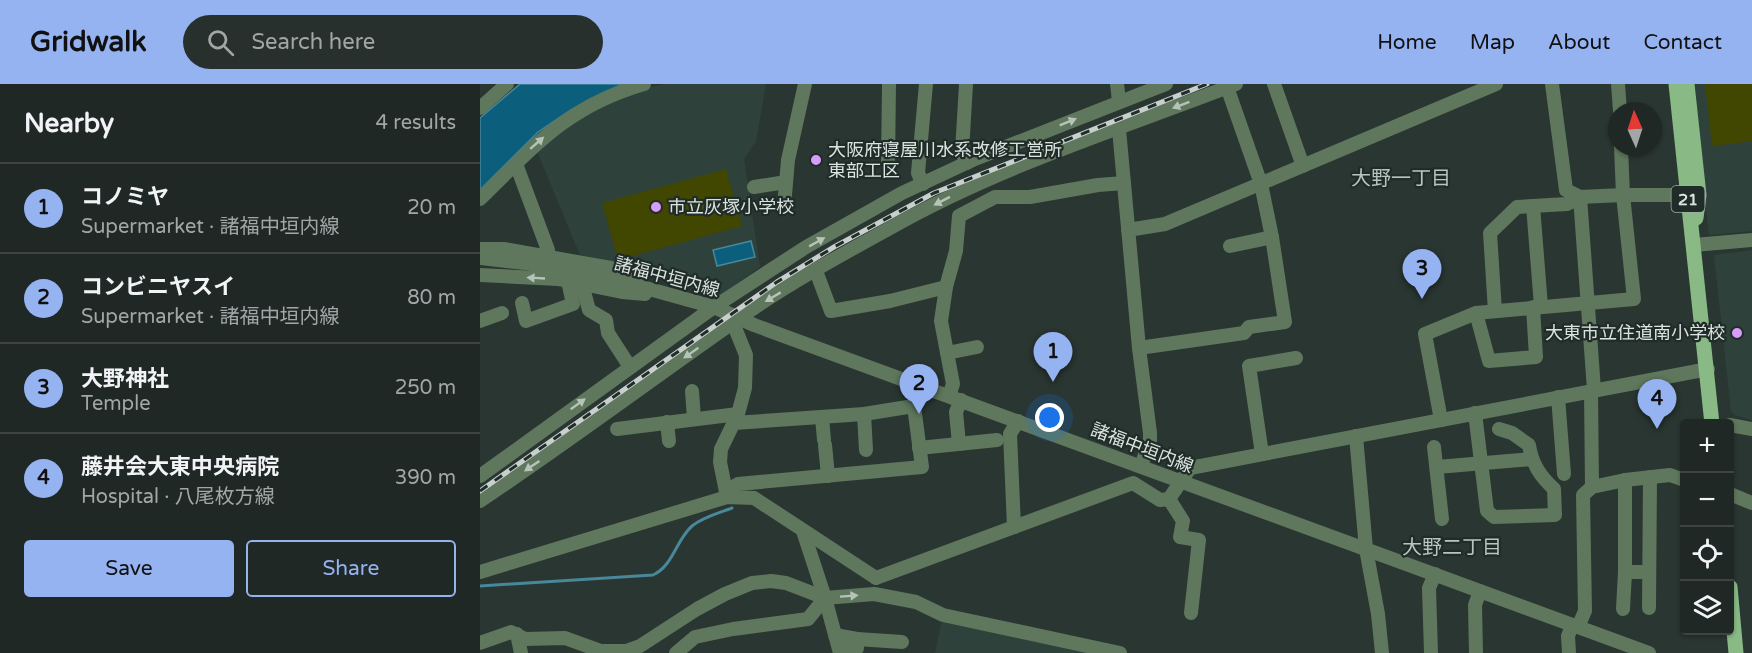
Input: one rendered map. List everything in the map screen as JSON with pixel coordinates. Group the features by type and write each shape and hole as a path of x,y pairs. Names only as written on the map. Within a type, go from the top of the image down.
{"main road":[{"path":"1667,84 1671,113 1683,153"},
{"name":"21","path":"1676,84 1714,419"},
{"path":"1687,84 1699,195 1694,245"},
{"path":"1734,631 1736,653"}],"street":[{"path":"480,108 507,84"},
{"path":"480,199 527,151 567,118 602,99 645,84"},
{"path":"754,187 786,189 788,160 805,84"},
{"path":"888,165 889,84"},
{"path":"923,184 918,173 926,84"},
{"path":"966,84 962,152 967,163"},
{"path":"1117,84 1119,101"},
{"path":"480,476 714,307 806,247 967,163 1166,84"},
{"path":"1274,84 1303,166"},
{"path":"1128,230 1165,224 1496,84"},
{"path":"1552,84 1566,190 1580,197"},
{"path":"1618,84 1619,102"},
{"path":"480,501 736,321 891,227 969,187 1232,86 1261,184 1285,322 1249,327 1244,333 1140,348"},
{"path":"1119,129 1150,433 1150,441 1141,466"},
{"path":"1441,420 1425,334 1476,313 1634,299 1623,195 1621,156"},
{"path":"516,164 549,257"},
{"path":"959,444 953,384 941,321 946,288 956,251 959,216 995,197 1030,197 1098,185 1124,183"},
{"path":"1495,311 1490,233 1517,207 1567,204 1580,197 1688,195"},
{"path":"1580,197 1592,390 1592,487"},
{"path":"1476,313 1489,361 1536,357 1537,307 1533,206"},
{"path":"1230,246 1272,237"},
{"path":"1694,245 1752,240"},
{"path":"480,249 504,249 611,268 648,281 677,297"},
{"name":"諸福中垣内線","path":"480,258 535,264 615,280 714,307 736,321 955,398 1649,653"},
{"path":"816,271 831,311 946,288"},
{"path":"480,275 568,281 622,292 677,297"},
{"path":"522,303 526,321 573,304 568,281"},
{"path":"582,284 589,310 606,320 608,333 630,367"},
{"path":"480,321 502,313"},
{"path":"726,494 720,462 721,448 736,418 745,388 746,355 736,321"},
{"path":"947,353 977,347"},
{"path":"1262,454 1249,366 1296,358"},
{"path":"876,579 1133,483 1160,500 1169,499 1190,468 1708,369"},
{"path":"480,572 726,494 738,484 922,467 914,406 920,386"},
{"path":"692,391 694,419"},
{"path":"1558,397 1564,474"},
{"path":"617,429 694,419 864,414 914,406"},
{"path":"1475,413 1487,511 1494,517 1555,515 1554,489 1542,478 1532,459 1529,445 1512,433 1499,429"},
{"path":"864,414 867,450"},
{"path":"822,417 828,476"},
{"path":"1014,527 1010,434 1018,421"},
{"path":"667,422 669,441"},
{"path":"1734,426 1752,429"},
{"path":"1356,436 1366,549 1378,614 1382,653"},
{"path":"919,448 998,441"},
{"path":"1434,447 1442,519"},
{"path":"1437,467 1532,459"},
{"path":"1569,653 1568,636 1585,610 1583,495 1592,487 1625,480 1670,475 1680,479"},
{"path":"1649,608 1650,477"},
{"path":"1623,609 1625,480"},
{"path":"726,494 754,498 876,579"},
{"path":"1734,495 1752,502"},
{"path":"1169,499 1183,521 1180,537 1199,540 1191,613"},
{"path":"802,531 825,598 840,653 857,648 857,639"},
{"path":"1625,572 1648,572"},
{"path":"1431,653 1430,588 1435,574"},
{"path":"874,594 876,579"},
{"path":"480,643 511,632 525,639 565,638 602,651 627,652 725,594 752,583 771,581 786,583 825,598 874,594 916,602 943,615 1120,653"},
{"path":"1476,653 1475,605 1480,591"},
{"path":"676,653 695,636 808,619 825,598"},
{"path":"517,634 521,653"},
{"path":"835,634 857,639 902,642"}],"shaded area":[{"name":"市立灰塚小学校","path":"664,84 766,84 756,141 744,159 760,267 717,297 618,263 580,255 536,149 576,118 646,88"},
{"path":"1691,84 1752,84 1752,231 1709,235"},
{"name":"大東市立住道南小学校","path":"1752,250 1752,420 1735,415 1731,411 1714,255"},
{"path":"942,620 1090,653 935,653"}],"green space":[{"path":"1705,84 1752,84 1752,141 1712,146"},
{"path":"726,169 742,226 618,260 602,203"}],"water":[{"path":"520,84 623,84 568,112 538,132 480,190 480,118"},
{"path":"751,241 755,257 717,266 713,250"}],"waterway":[{"path":"480,586 653,575 665,566 692,526 732,508"}],"railway":[{"path":"480,491 777,282 834,247 934,193 1207,84"}],"place":[{"name":"大阪府寝屋川水系改修工営所 東部工区","path":"816,160"},
{"name":"市立灰塚小学校","path":"656,207"},
{"name":"大野神社","path":"1422,299"},
{"name":"大東市立住道南小学校","path":"1737,333"},
{"name":"コノミヤ","path":"1053,382"},
{"name":"コンビニヤスイ","path":"919,414"},
{"name":"藤井会大東中央病院","path":"1657,429"}],"district":[{"name":"大野一丁目","path":"1401,178"},
{"name":"大野二丁目","path":"1452,547"}]}
